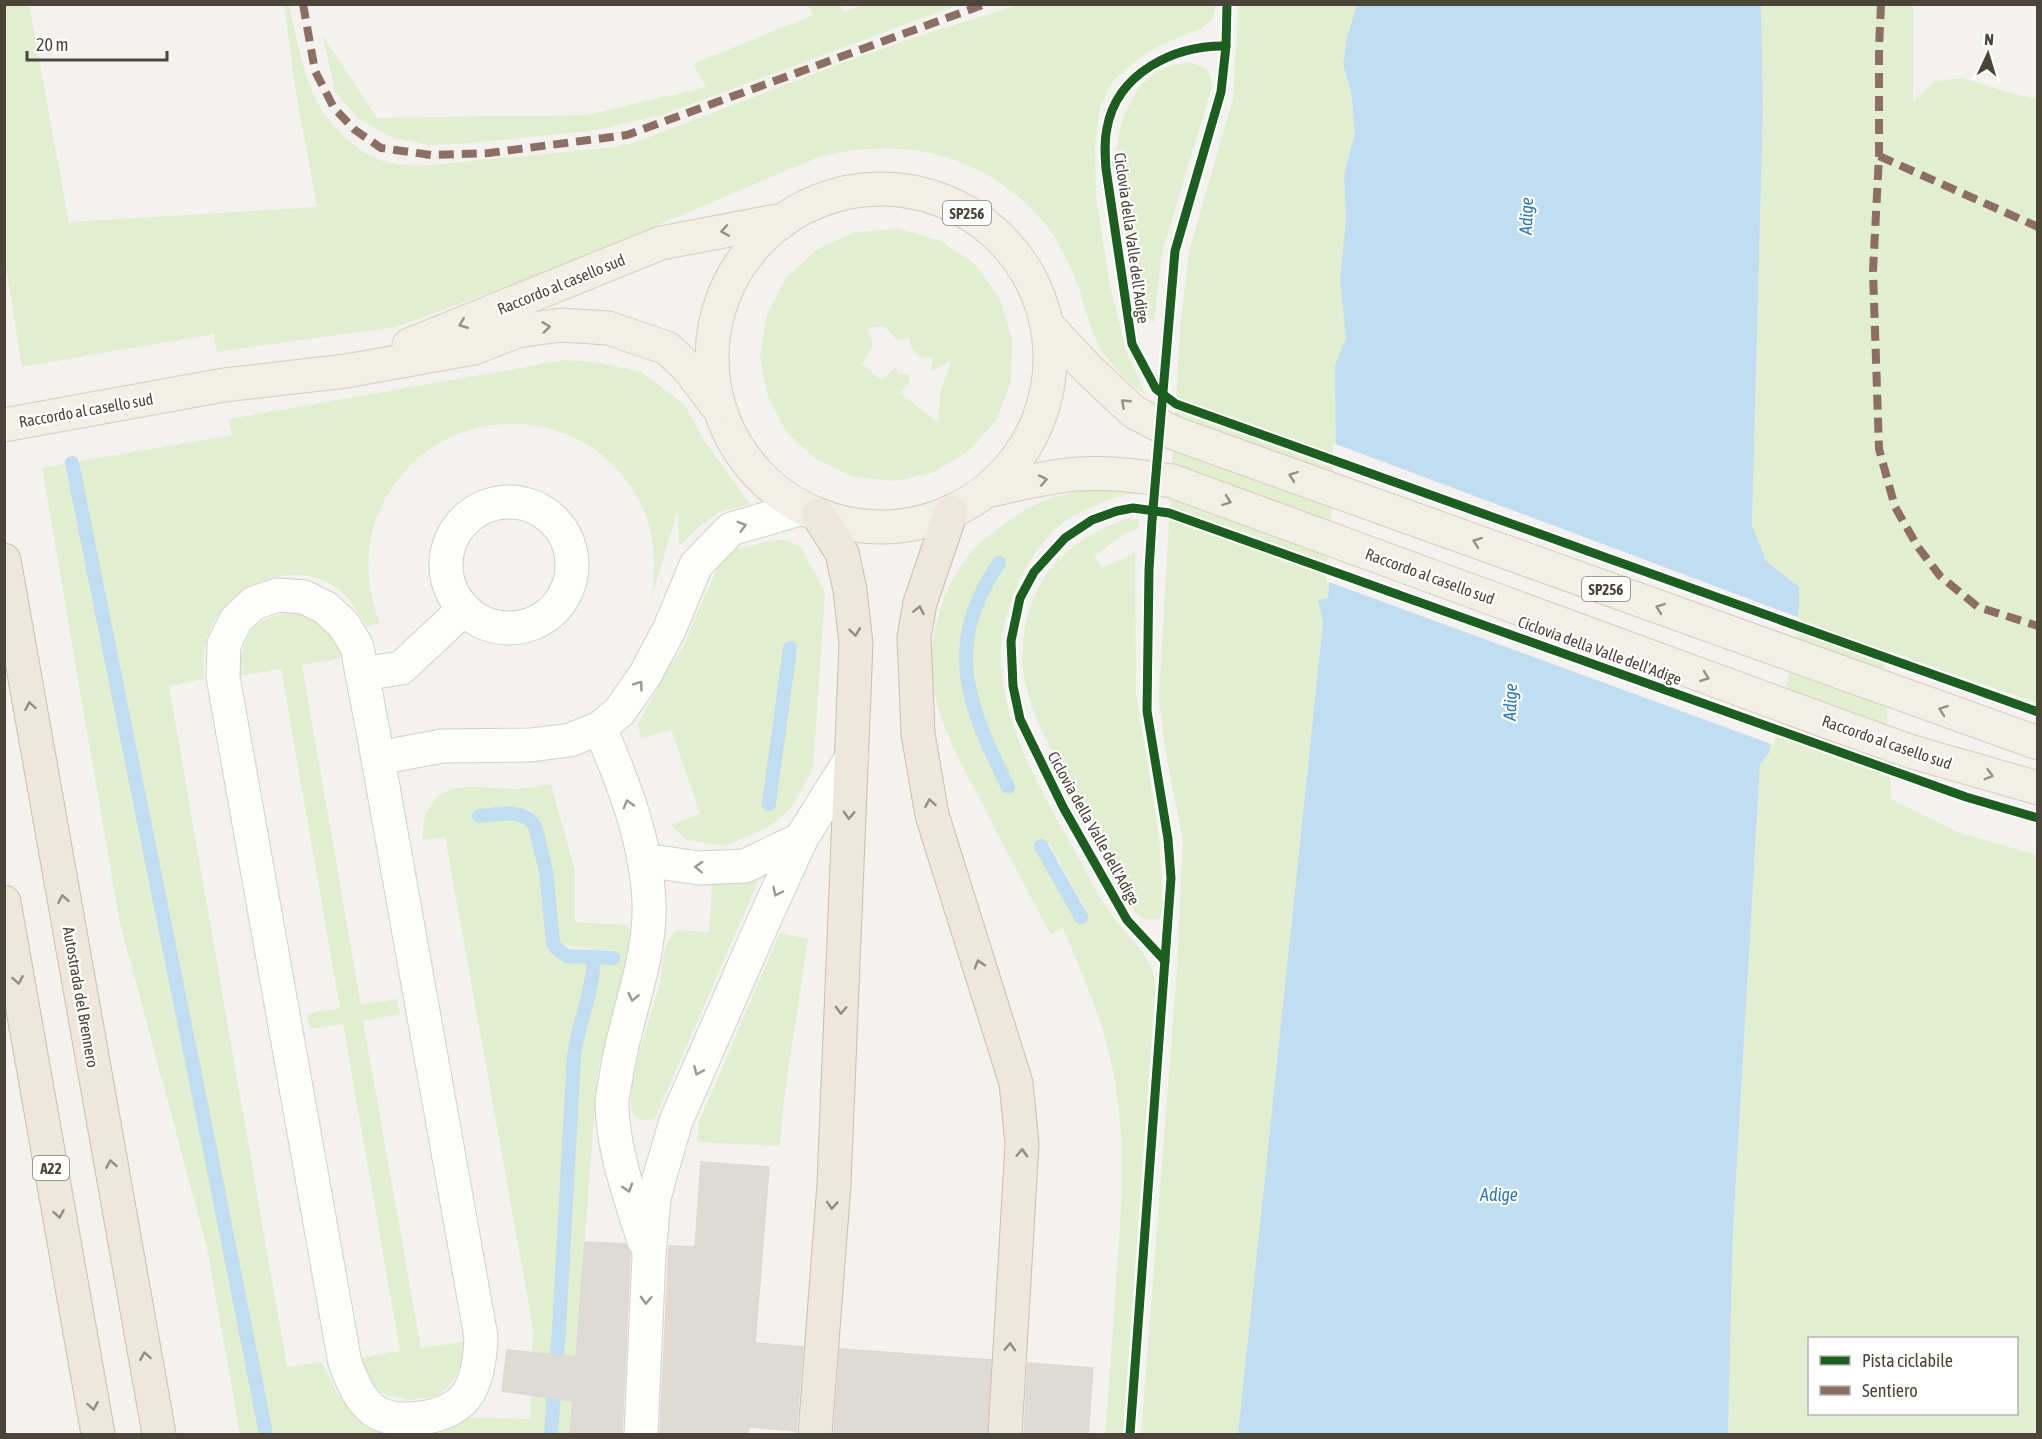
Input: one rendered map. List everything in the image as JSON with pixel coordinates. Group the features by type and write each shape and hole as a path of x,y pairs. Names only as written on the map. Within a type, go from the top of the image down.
{"highway":[{"path":"810,511 842,553 850,590 856,645 834,1184 815,1434"},
{"path":"951,512 920,603 914,637 918,734 932,815 1016,1083 1022,1144 1005,1434"},
{"name":"Autostrada del Brennero","path":"4,560 159,1434"},
{"name":"A22","path":"4,902 98,1434"}],"main road":[{"name":"Raccordo al casello sud","path":"862,190 896,190 918,193 940,200 981,222 1005,243 1024,267 1038,295 1047,325 1050,354 1043,409 1024,449 1001,478 986,491 951,512 918,524 885,527 840,522 810,511 779,494 740,452 719,408 714,387 713,338 718,310 730,282 746,256 783,220 804,208 831,197 862,190"},
{"name":"Raccordo al casello sud","path":"346,371 661,243 783,220"},
{"name":"Raccordo al casello sud","path":"4,425 224,385 346,371 474,348 518,331 561,325 608,328 667,348 688,368 719,408"},
{"name":"Raccordo al casello sud","path":"1047,325 1089,370 1134,412 1174,433 2037,743"},
{"name":"Raccordo al casello sud","path":"986,491 1075,474 1115,474 1172,481 1909,751 2037,788"}],"lane":[{"path":"378,758 442,746 531,745 570,740 600,728 620,711 645,675 670,628 696,565 731,529 810,511"},
{"path":"278,595 304,597 326,608 344,625 357,647 378,758 481,1337 478,1371 466,1396 450,1410 412,1419 396,1419 374,1411 357,1392 345,1363 223,677 224,644 236,620 254,603 278,595"},
{"path":"362,674 402,668 464,609"},
{"path":"600,728 621,778 644,860 649,902 647,941 618,1061 612,1102 615,1138 622,1171 648,1255"},
{"path":"641,1434 648,1255 654,1199 676,1121 801,839 852,757"},
{"path":"644,860 699,868 745,866 801,839"}],"green space":[{"path":"4,5 29,5 69,222 317,207 295,87 284,5 289,5 308,81 330,122 356,146 374,157 394,164 418,165 598,149 636,142 850,60 1020,5 1216,5 1212,20 1202,28 1158,46 1134,62 1113,81 1100,106 1095,145 1096,198 1110,285 1126,350 1146,396 1122,375 1102,351 1093,333 1069,264 1044,222 1006,187 982,172 931,153 903,149 847,151 819,157 542,274 396,327 217,352 214,334 22,367 5,261"},
{"path":"808,5 840,5 844,12 863,5 957,5 662,115 590,131 459,144 428,145 393,138 360,120 335,92 323,36 377,118 587,115 706,87 693,64 813,15"},
{"path":"1238,5 1357,5 1347,37 1343,64 1351,92 1355,134 1344,175 1346,219 1340,279 1346,339 1335,364 1336,495 1328,599 1318,601 1323,621 1238,1434 1141,1434 1177,970 1183,840 1165,750 1159,697 1180,328 1189,251 1233,99"},
{"path":"1761,5 1913,5 1913,102 1935,81 1963,78 2037,99 2037,703 1884,650 1891,799 1960,833 2037,855 2037,1434 1728,1434 1733,1230 1760,764 1769,753 1799,609 1799,587 1766,561 1752,525 1763,107"},
{"path":"1190,63 1209,72 1212,86 1162,253 1154,323 1143,306 1133,276 1118,187 1117,148 1126,111 1141,86 1159,71 1173,65"},
{"path":"898,229 939,240 975,264 1000,299 1012,339 1011,382 996,420 969,451 934,472 895,481 854,477 817,460 787,433 768,397 760,358 766,317 785,279 816,250 855,232","holes":["884,326 897,340 910,338 910,347 920,357 934,358 930,372 951,361 940,393 938,422 900,393 909,383 909,374 898,374 896,367 882,380 862,364 873,346 868,328"]},
{"path":"565,360 594,362 640,371 685,405 703,439 750,504 719,512 697,528 679,546 678,509 651,600 654,560 650,529 626,480 597,452 563,433 524,424 485,426 448,439 414,462 387,496 379,511 368,558 371,591 380,623 367,627 345,595 319,579 301,575 284,575 266,580 249,587 234,598 212,625 207,638 204,679 169,686 287,1367 322,1362 337,1394 372,1427 389,1434 272,1434 75,462 232,435 229,419"},
{"path":"65,464 263,1434 240,1434 207,1248 119,919 42,468"},
{"path":"1084,490 1140,491 1082,511 1056,528 1041,545 1022,576 1007,614 1001,644 1001,670 1012,721 1031,770 1099,896 1142,951 1155,980 1123,1434 1105,1434 1122,1170 1116,1088 1107,1044 1090,994 1063,928 1051,935 958,756 941,716 932,671 934,634 938,616 951,582 971,552 992,533 1036,504","holes":["996,562 1003,566 981,607 974,631 972,654 973,677 983,721 1012,785 1004,789 970,709 964,684 962,660 963,636 969,612 980,587","1049,843 1087,912 1076,919 1036,849"]},
{"path":"1125,519 1139,519 1138,529 1123,534 1094,557 1102,568 1135,553 1136,694 1159,835 1163,909 1159,919 1140,917 1121,892 1038,723 1023,668 1025,627 1038,588 1048,572 1073,547 1105,527"},
{"path":"784,540 801,547 825,593 813,769 791,808 771,826 724,846 687,840 670,825 700,814 671,729 641,739 638,724 669,667 684,646 719,565 736,549 763,542"},
{"path":"293,612 311,618 330,633 341,658 302,665 361,1005 397,999 400,1014 363,1021 421,1348 466,1341 462,1366 448,1387 436,1396 411,1400 386,1395 374,1388 360,1358 400,1351 343,1024 310,1029 307,1014 340,1008 281,669 239,676 246,639 252,631 268,619"},
{"path":"551,784 575,871 575,922 627,925 630,935 627,967 597,1079 570,1434 556,1434 580,1055 601,962 612,964 614,950 593,950 559,944 550,868 536,818 532,810 520,807 478,811 480,822 524,819 528,823 541,871 548,939 551,946 559,955 569,959 589,960 586,992 571,1046 554,1330 545,1434 425,1434 446,1428 466,1417 530,1419 533,1328 445,837 422,840 424,820 431,804 449,790 472,787 520,789"},
{"path":"761,875 659,1109 654,1119 640,1119 633,1113 632,1088 659,987 667,944 676,930 709,932 712,885"},
{"path":"780,933 808,939 784,1099 780,1146 697,1142 699,1122"}],"water":[{"name":"Adige","path":"1357,5 1761,5 1763,107 1752,525 1766,561 1799,587 1799,609 1769,753 1760,764 1733,1230 1728,1434 1238,1434 1323,622 1318,600 1328,598 1336,495 1335,364 1346,339 1340,279 1346,219 1344,175 1355,133 1351,92 1343,64 1347,37"}],"pier":[{"path":"1333,443 1800,618 1774,745 1326,581 1333,495"}],"building":[{"path":"701,1162 769,1167 755,1343 803,1347 796,1431 749,1427 748,1434 660,1434 669,1246 695,1247"},
{"path":"585,1242 625,1244 630,1253 622,1434 570,1434 573,1401 502,1391 507,1350 576,1357"},
{"path":"840,1349 991,1360 987,1434 834,1433"},
{"path":"1028,1363 1093,1368 1088,1434 1024,1434"}],"waterway":[{"path":"72,463 266,1434"},
{"path":"999,563 981,593 971,622 966,649 967,676 982,729 1008,787"},
{"path":"769,804 790,648"},
{"path":"479,816 517,814 524,816 535,826 546,871 553,942 556,948 567,956 613,958"},
{"path":"1041,846 1081,917"},
{"path":"551,1434 574,1055 591,982 594,957"}],"marked path":[{"path":"303,4 315,71 334,108 355,130 381,148 431,155 489,153 627,135 985,4"},
{"path":"1881,4 1879,156 1873,271 1879,449 1895,507 1918,547 1940,576 1978,607 2038,626"},
{"path":"1879,156 2038,227"}],"cycle path":[{"path":"1130,1434 1171,878 1168,839 1147,711 1152,521 1175,251 1221,92 1226,46 1227,4"},
{"name":"Ciclovia della Valle dell'Adige","path":"1226,46 1187,51 1151,66 1122,92 1107,128 1106,169 1132,344 1156,389 1176,404 2038,712"},
{"name":"Ciclovia della Valle dell'Adige","path":"1165,961 1127,920 1063,807 1020,719 1013,686 1011,641 1020,598 1034,572 1065,538 1092,520 1133,508 1169,513 1966,797 2038,818"}]}
